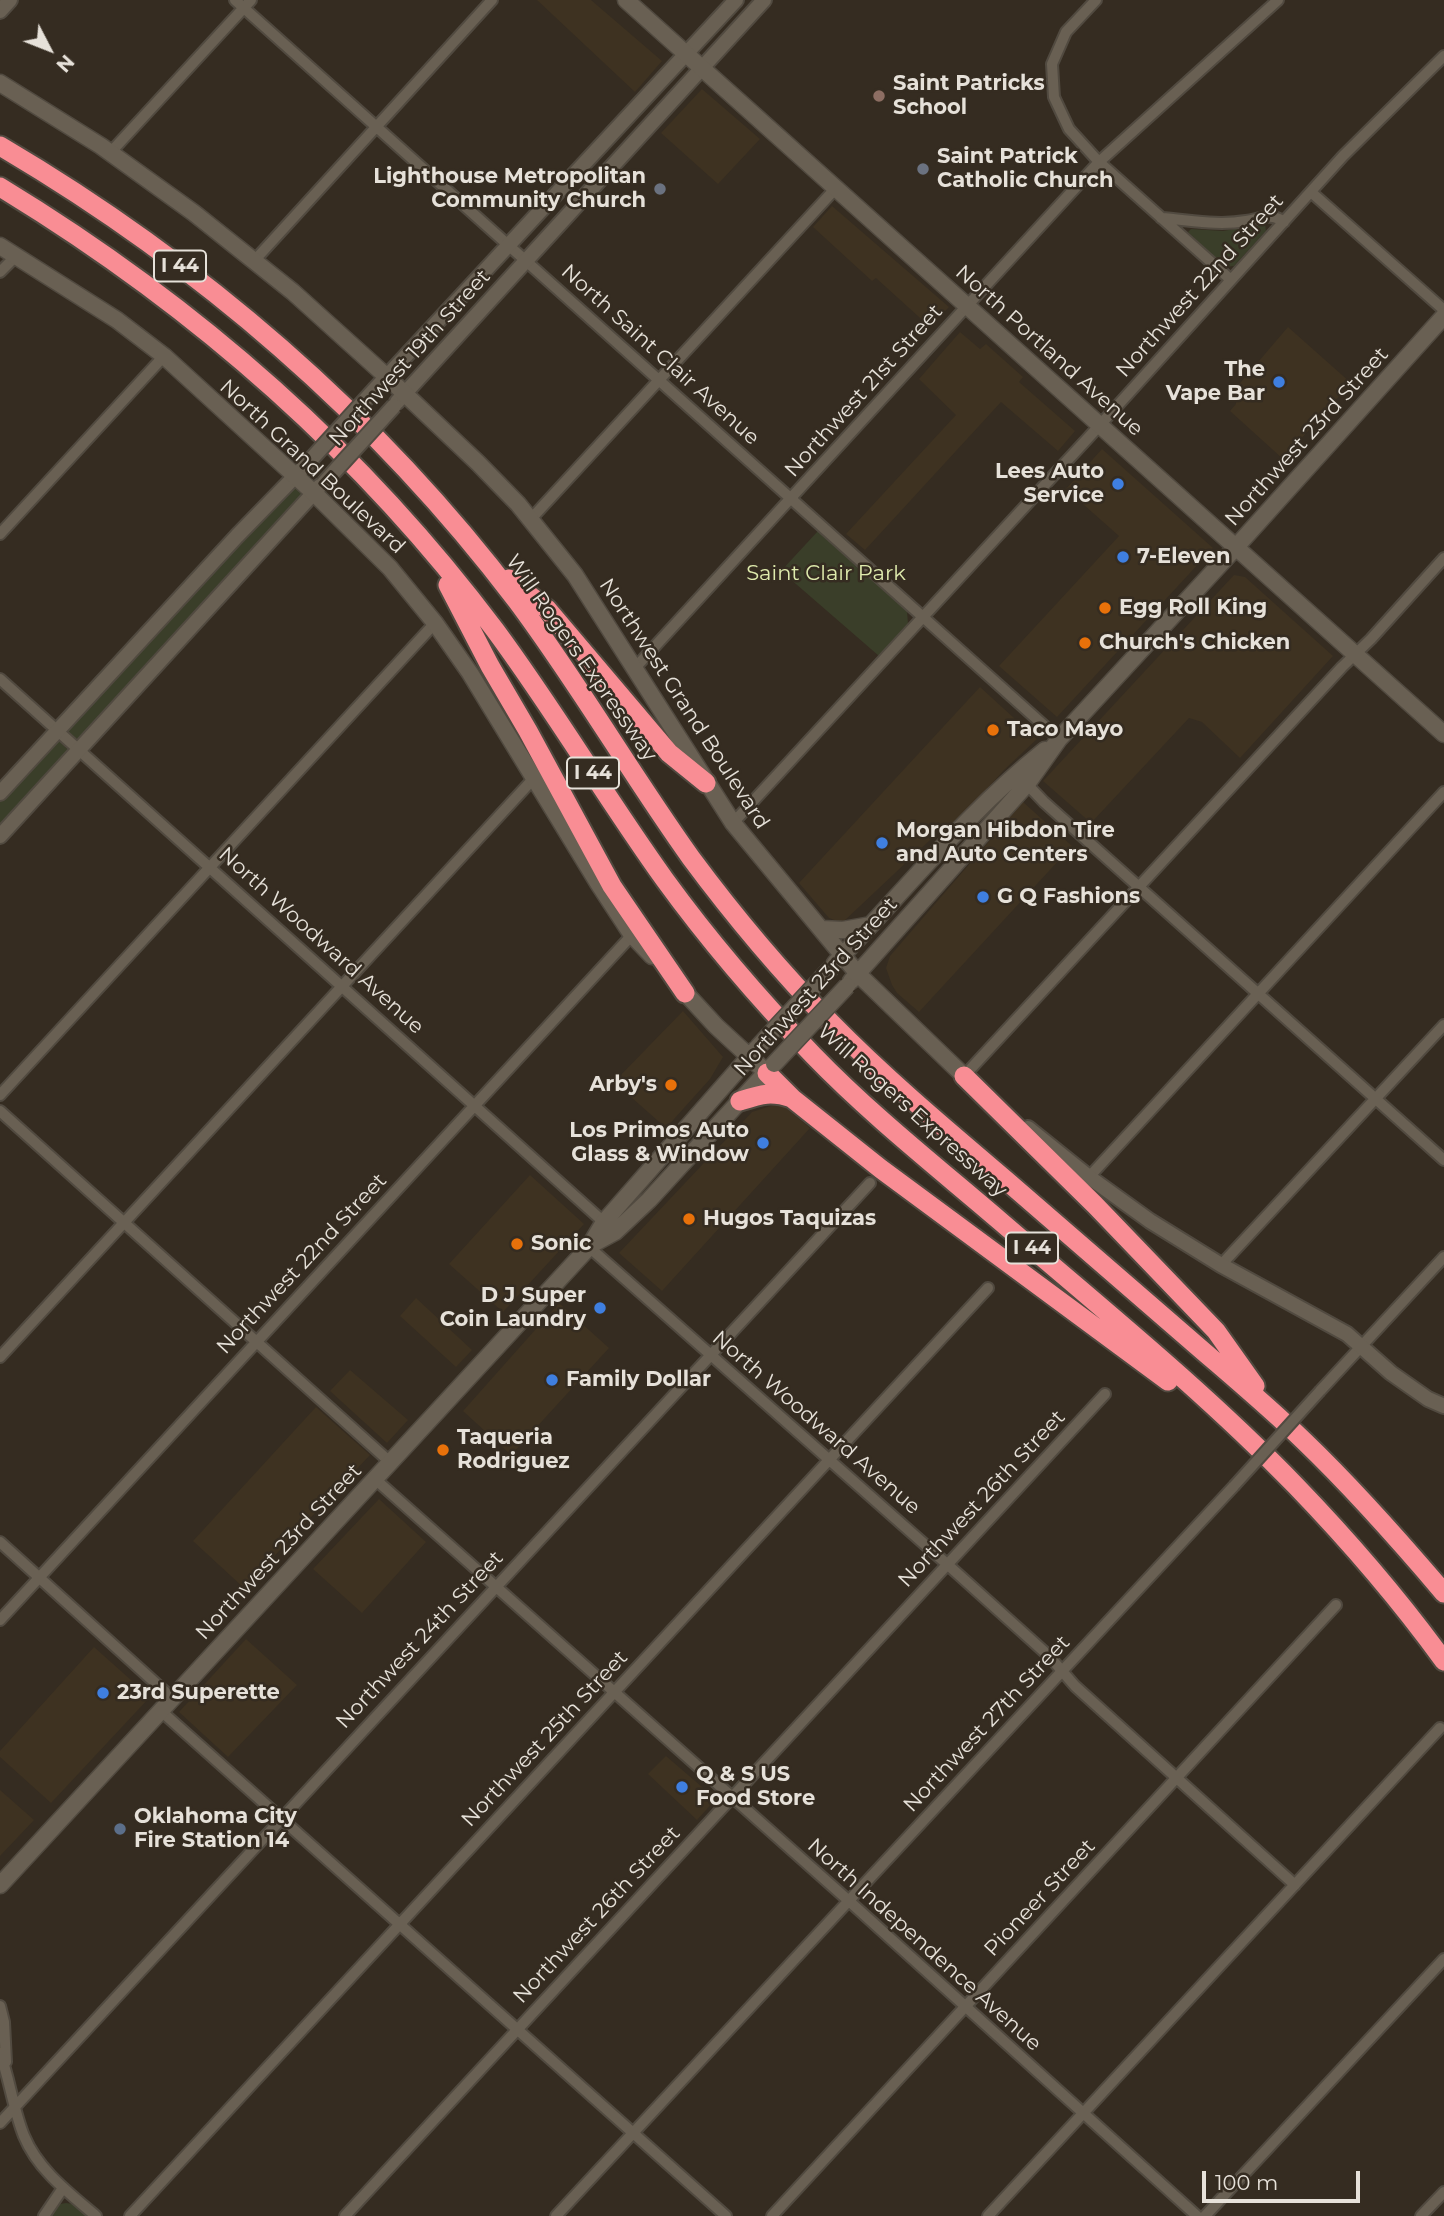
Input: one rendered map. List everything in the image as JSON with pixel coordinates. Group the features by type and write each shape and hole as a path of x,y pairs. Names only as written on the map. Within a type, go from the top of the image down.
{"highway":[{"name":"Will Rogers Expressway","path":"0,146 110,215 204,284 253,324 379,441 442,509 545,640 690,857 783,972 873,1064 1274,1412 1354,1491 1444,1593"},
{"name":"Will Rogers Expressway","path":"0,187 136,276 230,350 319,430 428,547 523,669 670,887 759,998 847,1089 1149,1349 1255,1446 1355,1549 1444,1661"},
{"path":"428,547 490,666 612,886 685,993"},
{"path":"481,556 547,609 669,753 706,783"},
{"path":"770,1068 793,1099 881,1169 1255,1446"},
{"path":"964,1076 1095,1205 1216,1331 1274,1412"},
{"path":"740,1101 767,1093 793,1099"}],"main road":[{"name":"North Portland Avenue","path":"626,0 1444,734"},
{"name":"Northwest Grand Boulevard","path":"0,83 110,153 194,213 292,292 381,382 405,394 478,463 575,575 733,823 821,929 837,962 853,980 964,1076"},
{"name":"North Grand Boulevard","path":"0,246 117,320 164,356 319,488 390,568 471,673 632,935 685,993 770,1068"},
{"name":"Northwest 23rd Street","path":"610,1227 649,1200 853,980 1021,779 1236,547 1444,316"},
{"name":"Northwest 23rd Street","path":"0,1885 610,1227 753,1052 957,832 1021,779"},
{"path":"821,929 843,930 871,925"}],"street":[{"path":"0,11 10,0"},
{"path":"254,261 492,0"},
{"name":"Northwest 19th Street","path":"0,793 736,0"},
{"name":"Northwest 19th Street","path":"0,836 764,0"},
{"path":"1096,0 1066,32 1052,64 1054,97 1069,129 1099,162 1231,280"},
{"name":"Northwest 21st Street","path":"635,668 1099,162 1278,0"},
{"path":"110,153 244,3"},
{"name":"North Saint Clair Avenue","path":"244,3 376,126 1059,739"},
{"name":"Northwest 22nd Street","path":"733,823 1283,222 1444,56"},
{"path":"530,520 835,188"},
{"path":"1311,192 1444,310"},
{"path":"1161,218 1191,223 1227,223 1274,216 1283,222"},
{"path":"0,272 17,255"},
{"path":"0,534 164,356"},
{"path":"964,1076 1444,558"},
{"path":"0,1096 435,624"},
{"name":"North Woodward Avenue","path":"0,679 610,1227"},
{"path":"0,1357 535,777"},
{"path":"1021,779 1444,1160"},
{"path":"1089,1177 1444,792"},
{"name":"Northwest 22nd Street","path":"0,1620 632,935"},
{"path":"1221,1265 1444,1025"},
{"name":"Northwest Grand Boulevard","path":"964,1076 1089,1177 1150,1221 1221,1265 1347,1334 1391,1373 1428,1399 1444,1406"},
{"path":"0,1111 390,1462"},
{"name":"Northwest 24th Street","path":"0,2123 870,1183"},
{"name":"North Woodward Avenue","path":"589,1247 1049,1656 1075,1686 1295,1885"},
{"name":"Northwest 27th Street","path":"556,2216 1444,1257"},
{"name":"Northwest 25th Street","path":"130,2216 988,1288"},
{"name":"Northwest 26th Street","path":"345,2216 1105,1394"},
{"name":"North Independence Avenue","path":"374,1479 849,1901 1197,2216"},
{"path":"0,1542 172,1698"},
{"name":"Pioneer Street","path":"772,2216 1336,1605"},
{"path":"161,1711 726,2216"},
{"path":"988,2216 1440,1728"},
{"path":"1205,2216 1444,1959"},
{"path":"0,2006 4,2022 7,2072"},
{"path":"0,2053 24,2137 37,2159 63,2188 96,2216"},
{"path":"44,2216 63,2188"},
{"path":"1421,2216 1444,2192"}],"shaded area":[{"path":"537,0 591,0 662,61 635,92"},
{"path":"702,89 760,139 718,184 661,133"},
{"path":"832,206 949,307 930,327 876,278 872,281 813,227"},
{"path":"1288,327 1351,383 1283,459 1230,411 1236,404 1235,389"},
{"path":"960,332 980,349 986,344 1023,377 1019,382 1075,431 1058,451 1001,402 865,550 846,534 956,415 919,379"},
{"path":"1102,449 1213,548 1057,717 999,666 1119,536 1066,489"},
{"path":"1234,575 1245,577 1333,656 1240,758 1202,722 1189,718 1091,823 1043,781"},
{"path":"980,687 1037,739 1004,770 951,829 946,825 842,923 829,918 799,883"},
{"name":"G Q Fashions","path":"1023,802 1072,846 919,1012 897,993 892,985 886,968 890,956"},
{"path":"683,1011 723,1057 710,1079 666,1128 614,1082"},
{"path":"780,1103 810,1128 662,1291 619,1253 752,1112"},
{"name":"Sonic","path":"530,1175 584,1224 503,1312 449,1264"},
{"path":"416,1298 472,1350 456,1367 400,1316"},
{"path":"559,1303 609,1348 511,1455 463,1411"},
{"path":"350,1370 408,1420 387,1443 330,1391"},
{"path":"316,1407 370,1455 244,1588 193,1541"},
{"path":"379,1499 426,1542 362,1613 313,1569"},
{"path":"246,1639 297,1685 228,1757 179,1712"},
{"path":"94,1647 150,1697 51,1803 0,1757 0,1751"},
{"name":"Q & S US Food Store","path":"666,1756 716,1799 697,1820 648,1774"},
{"path":"0,1790 34,1820 0,1856"}],"green space":[{"path":"1265,224 1266,231 1234,266 1225,267 1188,232 1191,229 1223,231"},
{"path":"294,487 303,495 81,738 74,739 67,732 67,726 256,523"},
{"name":"Saint Clair Park","path":"818,531 907,611 908,624 879,656 781,571"},
{"path":"59,741 67,749 67,753 0,826 0,800 53,742"},
{"path":"60,2204 73,2204 87,2216 51,2216"}],"place":[{"name":"Saint Patricks School","path":"879,96"},
{"name":"Saint Patrick Catholic Church","path":"923,169"},
{"name":"Lighthouse Metropolitan Community Church","path":"660,189"},
{"name":"The Vape Bar","path":"1279,382"},
{"name":"Lees Auto Service","path":"1118,484"},
{"name":"7-Eleven","path":"1123,557"},
{"name":"Egg Roll King","path":"1105,608"},
{"name":"Church's Chicken","path":"1085,643"},
{"name":"Taco Mayo","path":"993,730"},
{"name":"Morgan Hibdon Tire and Auto Centers","path":"882,843"},
{"name":"G Q Fashions","path":"983,897"},
{"name":"Arby's","path":"671,1085"},
{"name":"Los Primos Auto Glass & Window","path":"763,1143"},
{"name":"Hugos Taquizas","path":"689,1219"},
{"name":"Sonic","path":"517,1244"},
{"name":"D J Super Coin Laundry","path":"600,1308"},
{"name":"Family Dollar","path":"552,1380"},
{"name":"Taqueria Rodriguez","path":"443,1450"},
{"name":"23rd Superette","path":"103,1693"},
{"name":"Q & S US Food Store","path":"682,1787"},
{"name":"Oklahoma City Fire Station 14","path":"120,1829"}]}
